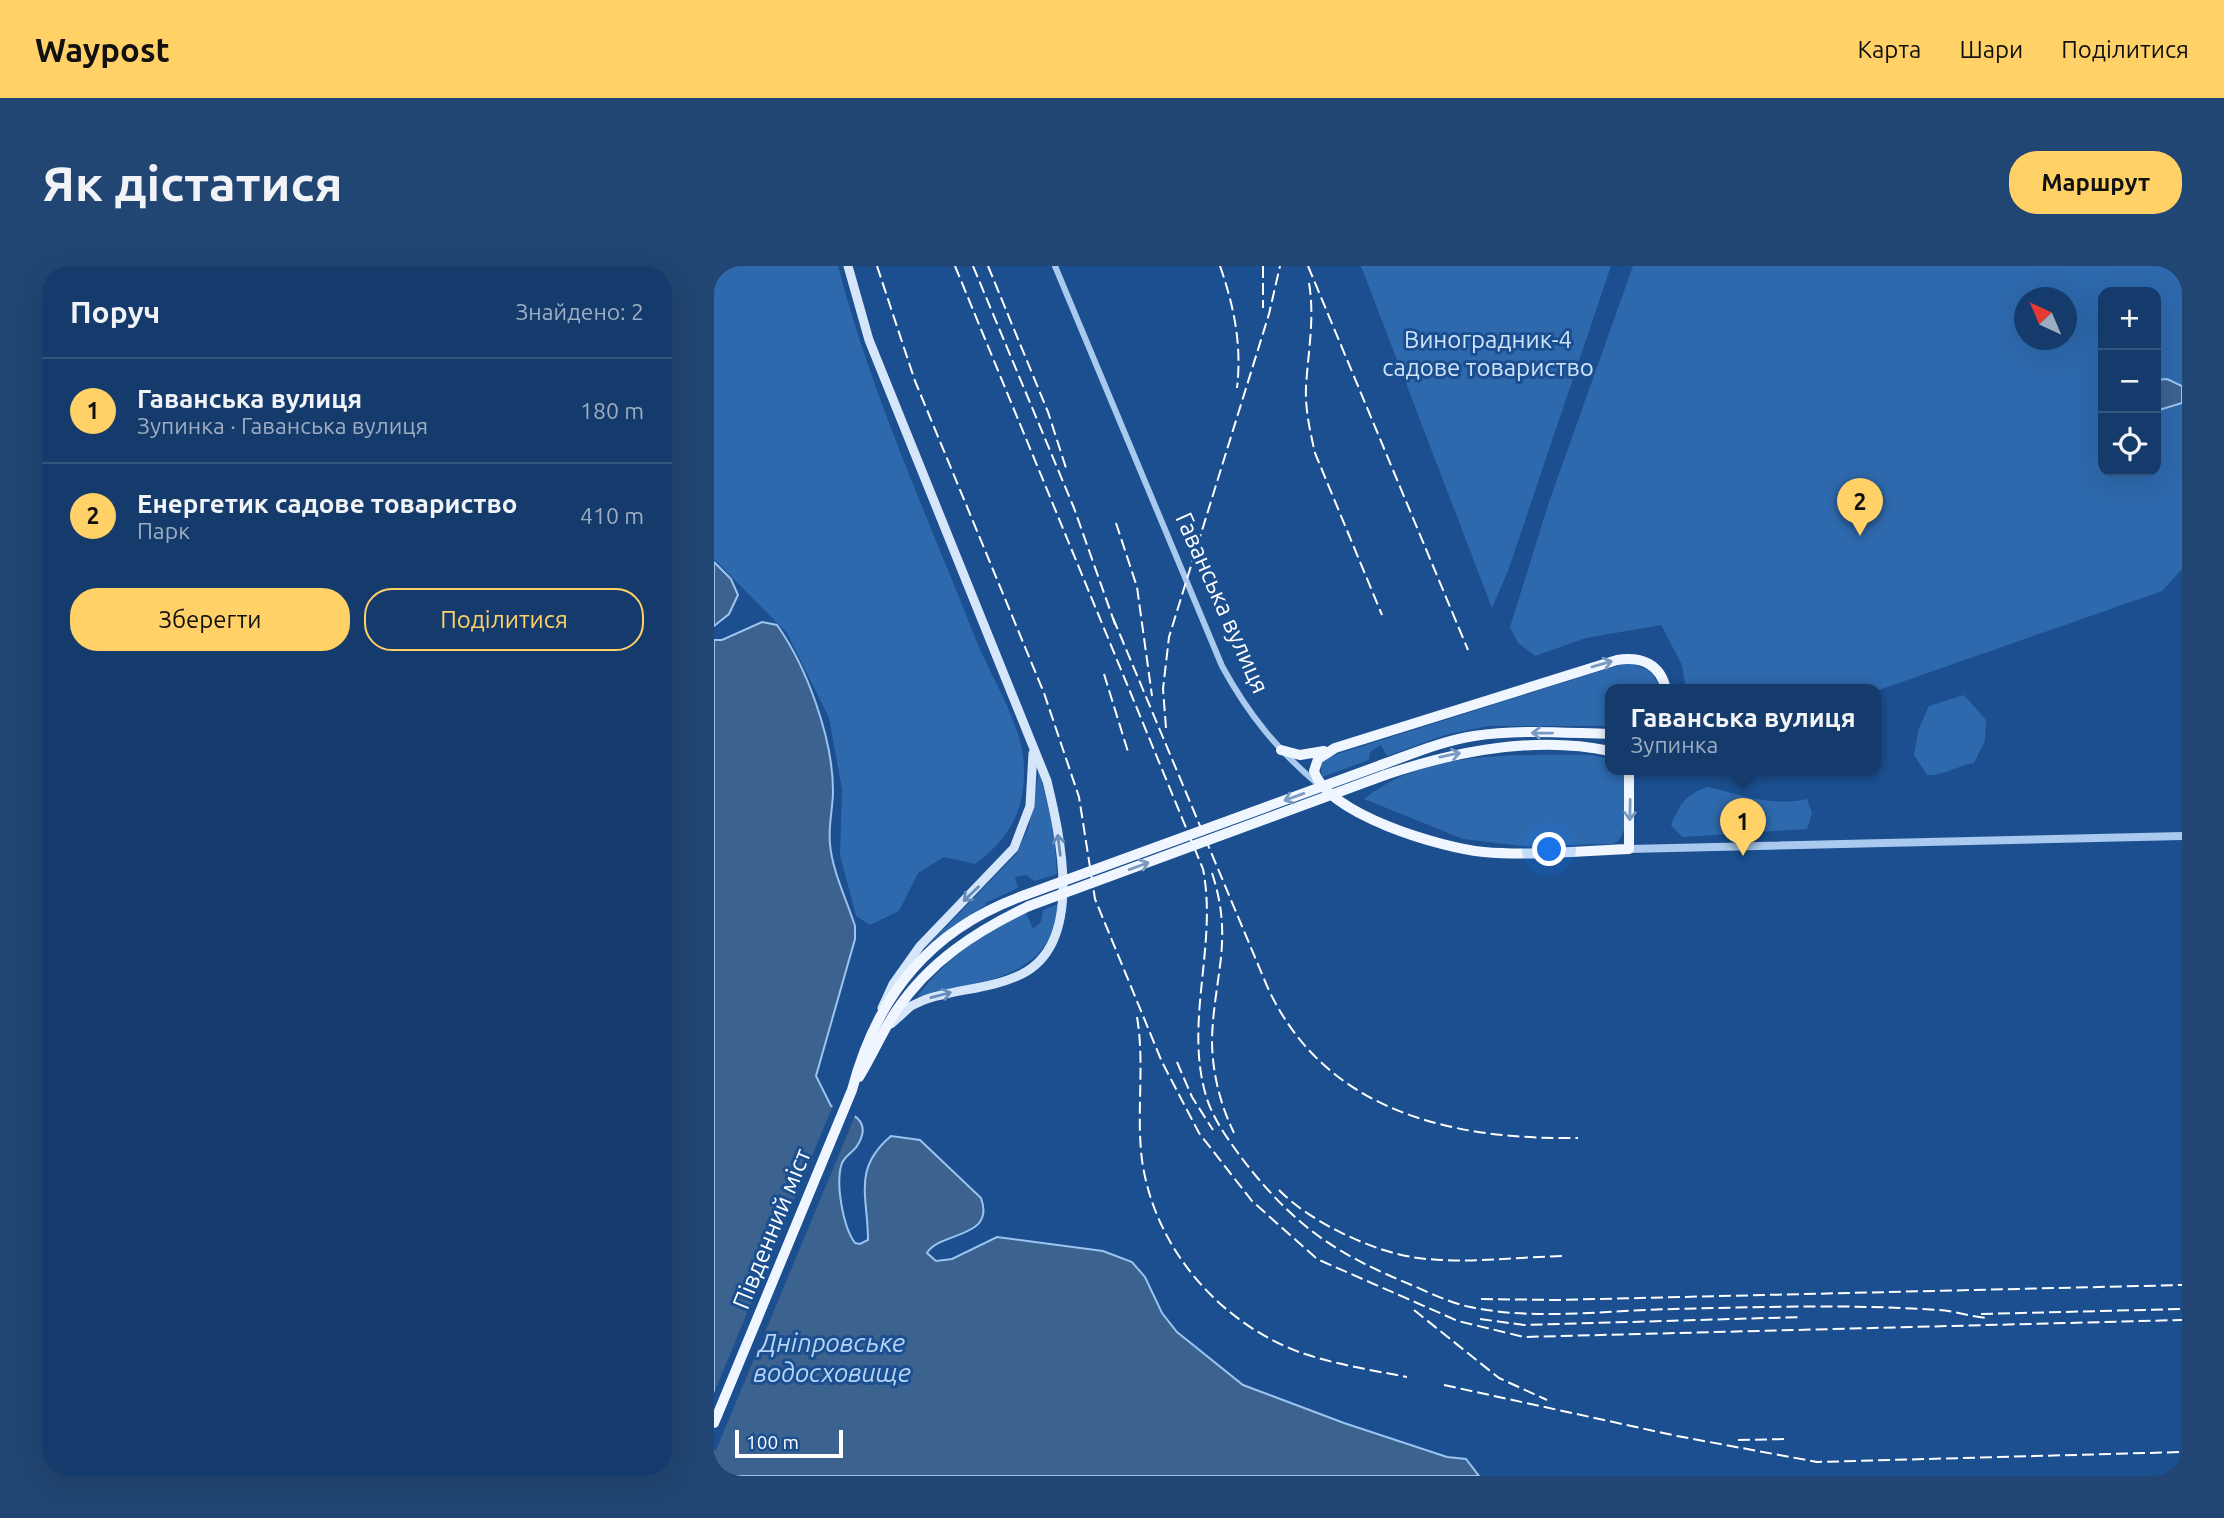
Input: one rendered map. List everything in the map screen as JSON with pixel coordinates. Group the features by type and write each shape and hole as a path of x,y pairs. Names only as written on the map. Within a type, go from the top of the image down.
{"main road":[{"path":"848,266 869,340 1049,789 1061,858 1061,917 1050,945 1039,961 1022,974 923,1000 911,1006 884,1031"},
{"path":"1280,750 1300,755 1335,748 1631,658 1642,660 1656,668 1663,684"},
{"path":"852,1090 904,1000 944,957 985,928 1029,906 1383,770 1429,747 1474,736 1518,732 1605,734"},
{"path":"881,1011 922,959 947,937 976,917 1025,895 1383,770 1493,748 1593,747 1605,750"},
{"path":"852,1090 863,1048 893,984 915,953 1014,848 1026,821 1033,791 1033,748"},
{"path":"1325,789 1317,778 1315,765 1323,754 1335,748"},
{"path":"1629,775 1629,849"},
{"name":"Гаванська вулиця","path":"1325,789 1365,814 1405,832 1451,846 1485,852 1629,849"},
{"name":"Південний міст","path":"714,1423 852,1090"}],"street":[{"name":"Гаванська вулиця","path":"1055,266 1222,666 1251,715 1280,750 1325,789"},
{"name":"Гаванська вулиця","path":"1629,849 2182,836"}],"green space":[{"path":"714,266 838,266 851,314 901,455 1020,740 1023,790 1016,815 1004,837 975,864 944,857 918,873 899,911 870,925 856,916 840,855 842,789 829,718 787,633 714,559"},
{"name":"Виноградник-4 садове товариство","path":"1361,266 1611,266 1508,571 1492,608"},
{"path":"1633,266 2182,266 2182,569 2162,591 1881,689 1881,684 1685,684 1682,665 1661,625 1586,638 1535,656 1518,643 1510,627 1549,502"},
{"path":"1629,662 1652,672 1658,684 1605,684 1605,726 1488,726 1445,735 1387,756 1381,745 1370,752 1369,760 1322,777 1321,764 1331,756"},
{"path":"1964,695 1986,720 1985,741 1974,763 1927,775 1914,755 1919,728 1929,706"},
{"path":"1591,755 1605,758 1605,775 1624,775 1625,823 1619,839 1613,844 1522,846 1463,839 1364,799 1388,783 1414,771 1472,759"},
{"path":"1039,770 1054,832 1057,874 1035,881 1026,875 1015,877 1018,888 985,903 986,905 953,926 919,955 1017,853 1029,826"},
{"path":"1708,787 1769,801 1807,799 1812,813 1807,829 1682,837 1671,825 1677,811 1689,797"},
{"path":"1058,904 1053,930 1042,949 1027,963 1008,974 986,981 917,997 952,959 980,938 1026,913 1033,929 1041,922 1043,910"}],"water":[{"path":"2167,379 2182,386 2182,403 2161,409 2161,380"},
{"path":"714,562 731,579 738,595 729,614 714,626"},
{"name":"Дніпровське водосховище","path":"762,622 777,625 808,682 823,727 832,771 831,854 855,926 855,939 816,1076 831,1106 852,1114 863,1130 857,1146 842,1163 839,1181 844,1216 855,1243 868,1240 865,1184 871,1160 891,1136 920,1140 981,1198 984,1211 981,1221 974,1228 943,1241 927,1253 936,1261 952,1259 997,1237 1103,1251 1132,1262 1145,1277 1162,1313 1177,1332 1243,1385 1344,1423 1447,1457 1466,1459 1479,1476 714,1476 714,640 722,640"}],"pier":[{"path":"834,1103 857,1111 714,1455 714,1393"}],"railway":[{"path":"877,266 915,381 1044,693 1079,797 1095,899 1162,1062 1199,1133 1252,1201 1317,1259 1458,1321 1524,1337 2182,1320"},
{"path":"955,266 1203,869 1207,927 1198,1042 1210,1108 1247,1165 1284,1207 1321,1238 1387,1275 1449,1301 1495,1311 1572,1314 1674,1309 1840,1307 1939,1310 1988,1318"},
{"path":"973,266 1074,508 1116,627"},
{"path":"988,266 1048,412 1066,468"},
{"path":"1220,266 1236,326 1237,388"},
{"path":"1263,266 1263,308"},
{"path":"1166,728 1163,689 1169,637 1269,314 1280,266"},
{"path":"1308,266 1468,650"},
{"path":"1309,283 1311,322 1306,395 1313,445 1382,615"},
{"path":"1116,523 1137,587 1152,696"},
{"path":"1113,618 1267,986 1292,1029 1322,1063 1357,1090 1397,1110 1439,1124 1484,1133 1578,1138"},
{"path":"1104,674 1129,755"},
{"path":"1212,873 1222,918 1221,957 1213,1016 1213,1064 1218,1088 1234,1133"},
{"path":"1137,1017 1140,1052 1140,1142 1149,1192 1160,1222 1194,1277 1216,1300 1269,1338 1325,1360 1407,1377"},
{"path":"1177,1062 1192,1097 1213,1130"},
{"path":"1279,1190 1307,1213 1343,1234 1400,1255 1454,1260 1564,1256"},
{"path":"1481,1299 1556,1300 2182,1285"},
{"path":"1981,1314 2182,1309"},
{"path":"1414,1310 1499,1378 1547,1400"},
{"path":"1480,1319 1524,1325 1802,1317"},
{"path":"1444,1385 1677,1436 1817,1462 2182,1452"},
{"path":"1738,1440 1789,1439"}],"place":[{"name":"Енергетик садове товариство","path":"1860,536"},
{"name":"Гаванська вулиця","path":"1743,856"}]}
